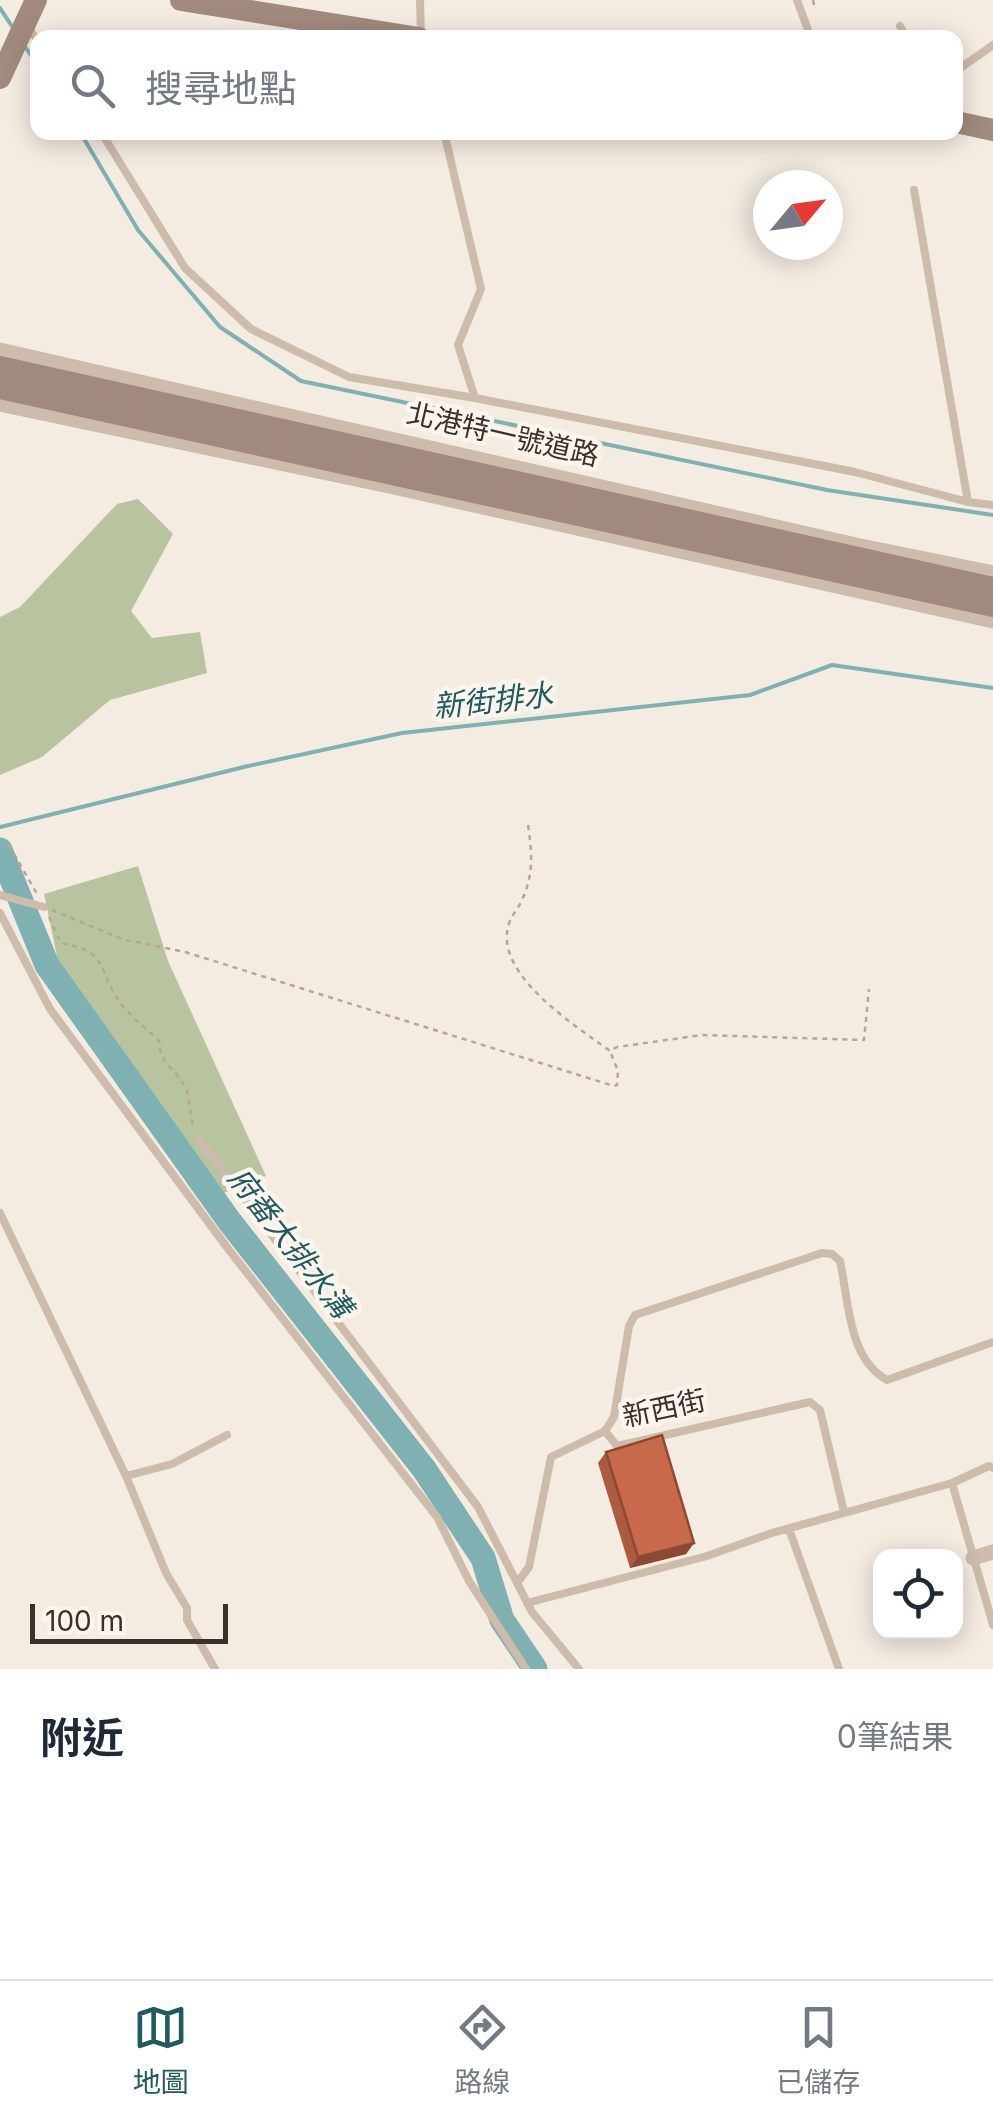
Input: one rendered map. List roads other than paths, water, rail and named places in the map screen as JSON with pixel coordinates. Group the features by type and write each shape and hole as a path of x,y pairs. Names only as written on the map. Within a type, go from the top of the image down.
{"street":[{"path":"31,30 36,0"},
{"path":"181,0 370,30"},
{"path":"0,78 30,33"},
{"path":"963,124 993,130"},
{"name":"北港特一號道路","path":"0,350 993,573"},
{"name":"北港特一號道路","path":"0,367 993,588"},
{"path":"0,388 993,606"},
{"path":"0,404 993,621"},
{"path":"973,1558 993,1552"}],"lane":[{"path":"420,0 420,30"},
{"path":"796,0 808,30"},
{"path":"900,26 902,30"},
{"path":"963,66 993,45"},
{"path":"105,140 186,268 252,328 349,377 855,472 993,505"},
{"path":"446,140 481,289 458,344 475,398"},
{"path":"914,190 968,502"},
{"path":"0,895 44,906"},
{"path":"0,913 50,1008 226,1246 437,1517 470,1581 526,1669"},
{"path":"198,1139 478,1507 527,1603 579,1669"},
{"path":"0,1213 126,1476 166,1573 187,1608 188,1620 215,1669"},
{"path":"605,1432 614,1417 635,1315 822,1253 832,1254 840,1262 861,1356 887,1380 993,1342"},
{"name":"新西街","path":"517,1583 529,1567 551,1457 605,1432 616,1446 810,1402 820,1410 844,1512"},
{"path":"126,1476 172,1464 227,1435"},
{"path":"527,1603 707,1556 844,1512 952,1483 988,1466 993,1468"},
{"path":"952,1483 993,1625"},
{"path":"789,1529 839,1669"}],"waterway":[{"path":"0,8 13,28"},
{"path":"24,45 30,54"},
{"path":"85,140 138,230 220,327 301,381 827,490 993,515"},
{"name":"新街排水","path":"0,827 402,733 750,695 832,665 993,688"},
{"name":"府番大排水溝","path":"0,850 47,965 230,1222 424,1469 483,1558 502,1620 535,1669"}]}
